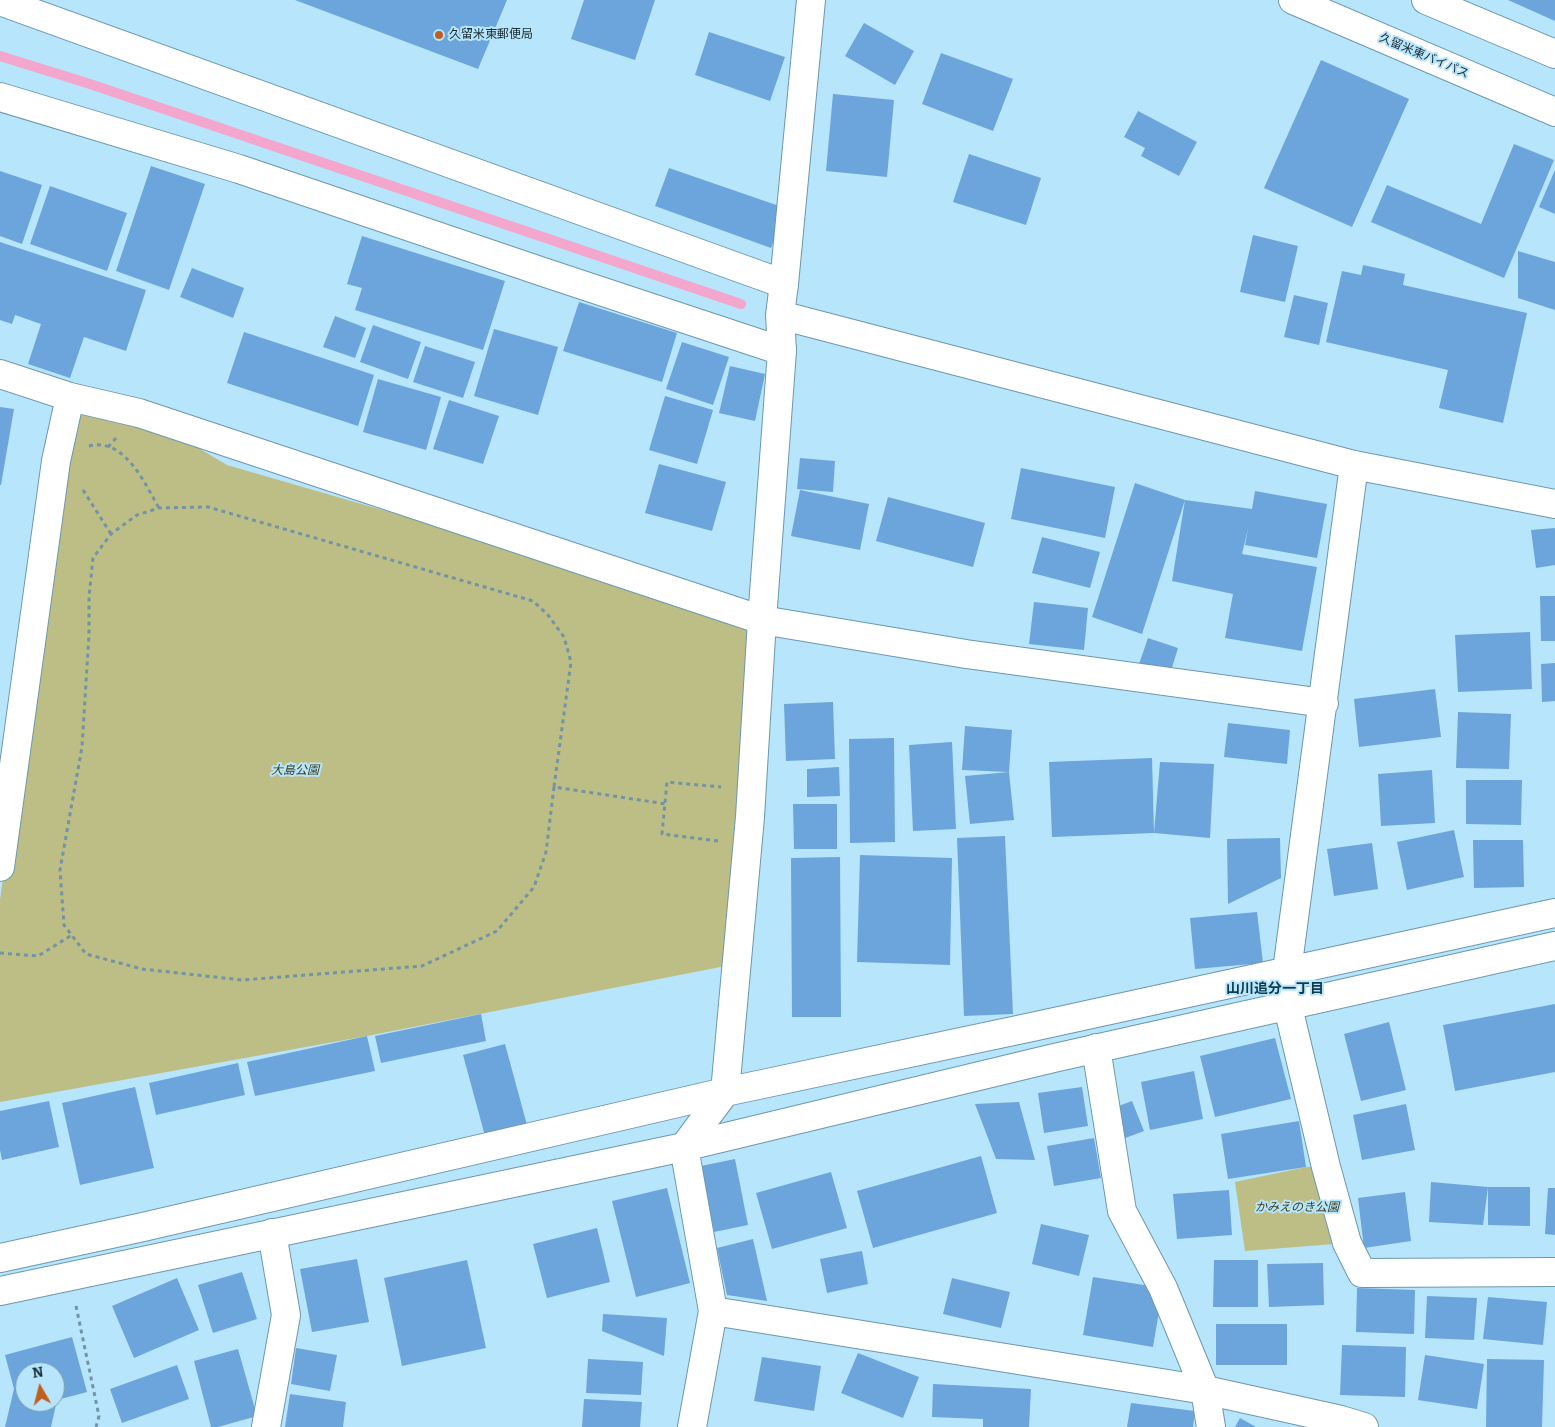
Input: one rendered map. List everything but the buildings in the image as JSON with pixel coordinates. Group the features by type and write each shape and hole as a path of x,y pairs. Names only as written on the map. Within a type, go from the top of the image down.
{"main road":[{"path":"692,1427 713,1311 684,1147 725,1092 750,817 782,350 780,315 811,0"},
{"name":"久留米東バイパス","path":"1293,0 1555,112"},
{"path":"1426,0 1555,54"},
{"path":"0,1 784,284"},
{"path":"0,97 239,169 546,273 782,350"},
{"path":"780,315 1354,465 1555,504"},
{"path":"0,374 70,397 139,413 762,620 966,654 1324,703"},
{"path":"0,868 56,461 70,397"},
{"path":"1354,465 1324,703 1287,971 1288,1007 1328,1176 1347,1243 1362,1273 1555,1272"},
{"path":"0,1258 143,1227 725,1092 1555,913"},
{"path":"0,1291 684,1147 1096,1048 1288,1007 1555,946"},
{"path":"1096,1048 1122,1211 1163,1288 1205,1390 1211,1427"},
{"path":"266,1427 286,1315 272,1233"},
{"path":"713,1311 1205,1390 1341,1420 1364,1427"}],"path":[{"path":"85,447 98,443 117,450 131,462 160,508"},
{"path":"81,485 111,534"},
{"path":"208,507 533,602 548,615 564,637 571,662 546,852 534,886 497,931 422,966 242,980 142,969 86,954 64,925 60,870 82,747 90,634 89,597 92,558 111,534 137,515 160,508 208,507"},
{"path":"722,841 662,834 667,782 726,787"},
{"path":"554,787 666,804"},
{"path":"0,953 38,956 72,935"},
{"path":"70,1276 99,1416 96,1427"}],"green space":[{"name":"大島公園","path":"70,397 139,413 227,465 762,620 741,963 367,1036 0,1102 0,900"},
{"name":"かみえのき公園","path":"1306,1167 1326,1167 1347,1243 1245,1251 1235,1182"}],"waterway":[{"path":"0,56 90,84 741,304"}],"place":[{"name":"久留米東郵便局","path":"439,35"}],"district":[{"name":"山川追分一丁目","path":"1275,989"}]}
